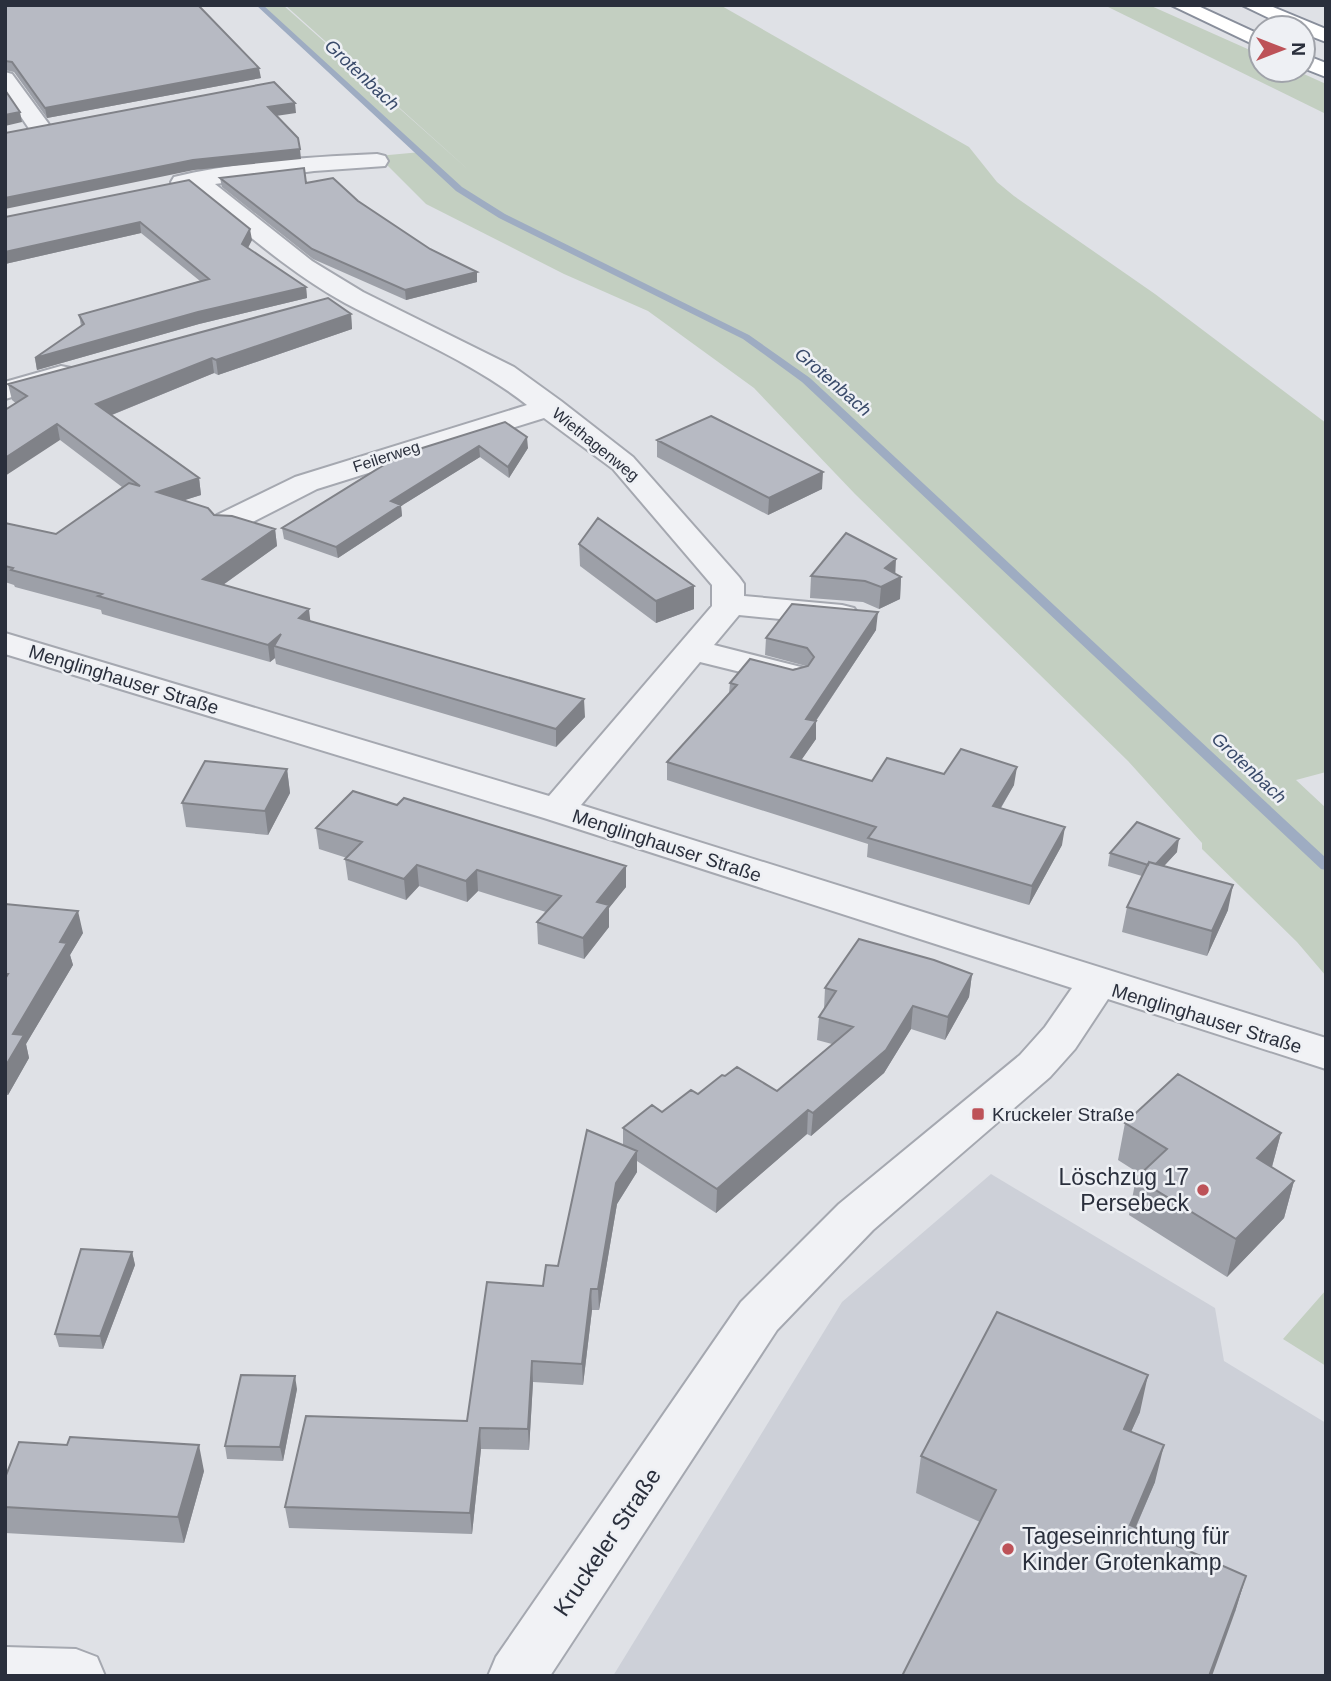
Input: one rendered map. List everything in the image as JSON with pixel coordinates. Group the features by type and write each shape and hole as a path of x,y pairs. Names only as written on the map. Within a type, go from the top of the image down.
{"highway":[{"path":"1181,5 1247,35"},
{"path":"1251,5 1326,36"}],"street":[{"path":"5,78 40,128"},
{"path":"17,133 64,124"},
{"path":"166,184 314,164 377,161"},
{"name":"Wiethagenweg","path":"195,180 276,246 354,297 479,358 551,407 605,452 623,463 728,584 729,604"},
{"path":"319,306 354,297"},
{"path":"5,391 90,366"},
{"name":"Feilerweg","path":"228,522 306,483 551,407"},
{"path":"557,810 694,650 729,604 863,615"},
{"name":"Menglinghauser Straße","path":"5,643 557,810 1326,1054"},
{"path":"694,650 793,675"},
{"name":"Kruckeler Straße","path":"517,1676 759,1316 856,1217 1035,1066 1060,1038 1097,983"},
{"path":"5,1674 76,1676"}],"shaded area":[{"name":"Tageseinrichtung für Kinder Grotenkamp","path":"991,1174 1215,1308 1224,1361 1326,1423 1326,1676 613,1676 842,1302"}],"green space":[{"path":"261,5 283,5 472,173 285,5 720,5 969,147 997,182 1014,196 1155,294 1326,423 1326,772 1296,780 1326,808 1326,976 1297,942 1202,849 1202,843 1128,761 855,494 754,388 648,311 564,274 426,204 378,156 421,152"},
{"path":"1104,5 1149,5 1247,49 1247,75"},
{"path":"1317,80 1326,84 1326,114 1265,84 1317,84"},
{"path":"1326,1290 1326,1366 1283,1339"}],"building":[{"path":"5,5 198,5 259,68 45,108 12,62 5,61"},
{"path":"274,82 295,103 268,107 298,138 300,149 193,160 5,198 5,133"},
{"path":"5,90 20,112 5,115"},
{"path":"304,168 306,183 333,178 358,201 430,249 477,272 405,290 312,249 220,178"},
{"path":"189,180 250,229 242,244 306,287 198,312 35,358 84,324 79,315 209,279 140,222 5,252 5,217"},
{"path":"328,298 351,314 216,360 212,358 96,404 199,478 157,492 208,508 214,515 232,516 275,529 203,579 309,609 299,618 584,699 556,729 274,646 281,634 268,645 98,596 102,594 11,570 13,568 5,566 5,523 56,534 129,483 140,486 57,424 5,458 5,410 27,396 8,384"},
{"path":"711,416 823,472 769,498 657,440"},
{"path":"505,422 527,437 508,467 479,446 391,501 401,505 336,547 282,528 400,455"},
{"path":"598,518 694,586 656,601 579,544"},
{"path":"846,533 896,559 885,568 901,577 881,587 865,581 811,576"},
{"path":"792,604 878,612 806,719 816,721 791,757 872,781 887,758 944,774 961,749 1017,767 993,806 1065,827 1032,886 868,838 876,827 667,762 737,685 730,683 750,659 793,670 808,666 814,657 807,648 766,638"},
{"path":"205,761 287,769 265,811 182,803"},
{"path":"353,791 397,805 404,798 626,866 597,902 609,905 583,938 537,922 561,896 477,870 466,881 417,865 404,879 345,859 362,842 316,828"},
{"path":"1137,822 1179,839 1156,864 1149,862 1148,865 1110,853"},
{"path":"1149,862 1233,885 1212,931 1127,907"},
{"path":"5,904 78,911 60,942 67,943 13,1034 24,1035 5,1067 5,979 8,974 5,974"},
{"path":"859,939 934,960 972,974 948,1017 913,1006 886,1050 813,1113 808,1110 717,1189 623,1128 652,1105 662,1112 691,1090 698,1094 737,1067 777,1091 853,1027 819,1017 836,991 825,988"},
{"path":"1178,1074 1281,1133 1257,1158 1294,1181 1236,1239 1136,1178 1167,1149 1125,1123"},
{"path":"587,1130 637,1151 616,1183 598,1289 591,1289 582,1364 532,1361 528,1429 480,1428 470,1513 285,1507 306,1416 467,1421 487,1282 543,1286 546,1265 558,1266"},
{"path":"81,1249 132,1252 100,1336 55,1334"},
{"path":"997,1312 1148,1375 1124,1429 1164,1445 1130,1525 1246,1576 1209,1676 902,1676 996,1490 921,1456"},
{"path":"241,1375 295,1376 280,1447 225,1446"},
{"path":"70,1437 199,1445 178,1517 5,1507 5,1478 19,1442 67,1445"}],"waterway":[{"name":"Grotenbach","path":"259,5 459,189 502,216 746,337 806,380 1326,866"}],"place":[{"name":"Kruckeler Straße","path":"978,1114"},
{"name":"Löschzug 17 Persebeck","path":"1203,1190"},
{"name":"Tageseinrichtung für Kinder Grotenkamp","path":"1008,1549"}]}
